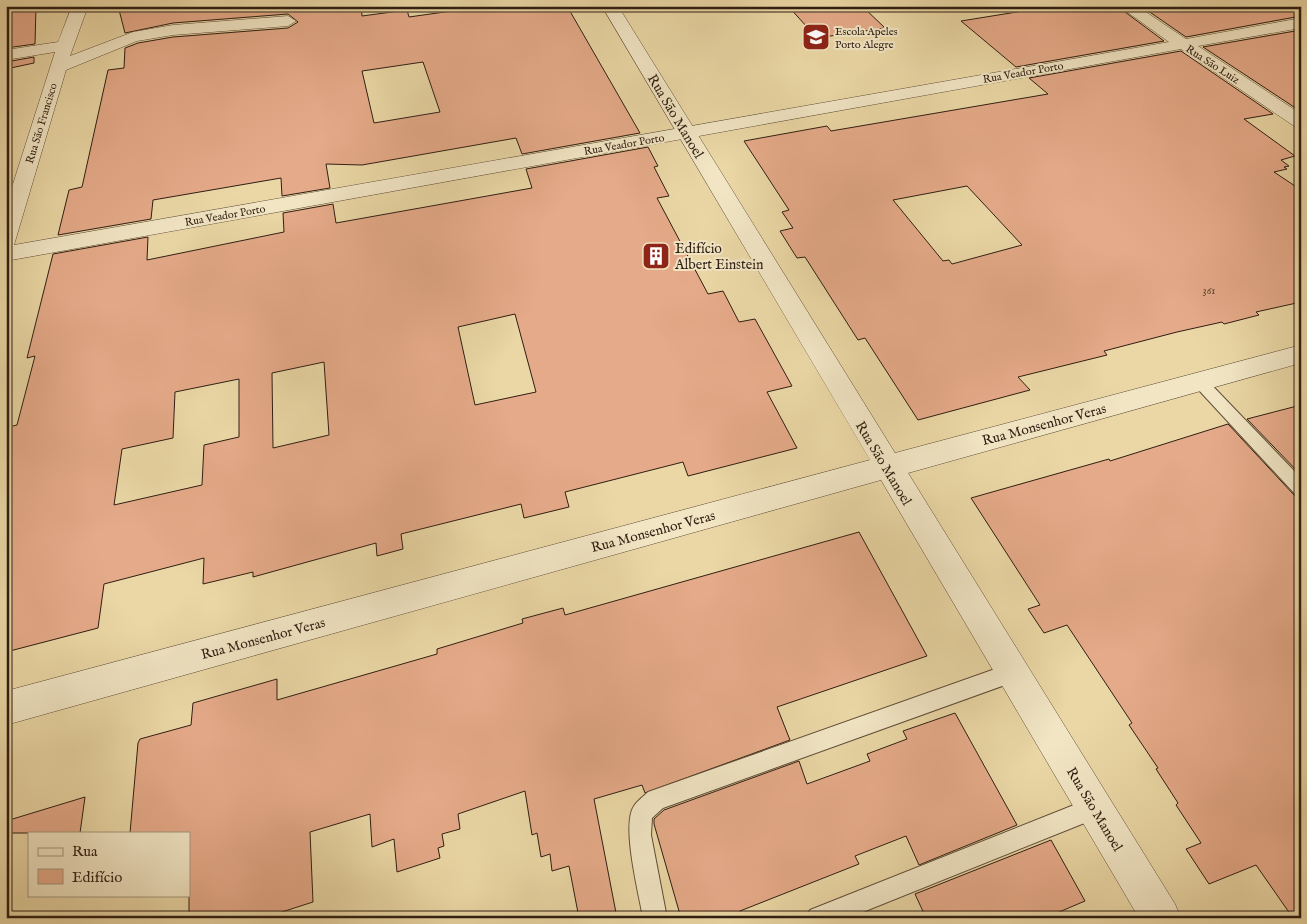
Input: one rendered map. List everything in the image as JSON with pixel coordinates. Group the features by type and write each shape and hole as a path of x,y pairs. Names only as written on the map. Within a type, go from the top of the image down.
{"street":[{"name":"Rua São Francisco","path":"6,241 58,66 80,6"},
{"name":"Rua São Manoel","path":"610,6 1161,918"},
{"name":"Rua São Luiz","path":"1126,6 1301,122"},
{"path":"58,66 141,36 202,27 288,21"},
{"name":"Rua Veador Porto","path":"6,254 1301,23"},
{"path":"6,54 65,46"},
{"name":"Rua Monsenhor Veras","path":"6,708 1301,354"}],"lane":[{"path":"1200,382 1301,489"},
{"path":"655,918 640,834 642,813 656,800 1012,673"},
{"path":"818,918 1094,808"}],"building":[{"path":"6,6 36,6 35,44 6,48"},
{"path":"118,6 361,6 362,16 407,10 409,17 487,6 567,6 640,133 522,154 516,138 362,165 326,164 330,188 282,196 281,178 153,200 151,219 58,235 69,190 82,187 108,70 124,68 125,48 138,43 173,37 288,28 298,22 288,14 173,23 125,33","holes":["423,62 440,112 374,123 362,71"]},
{"path":"788,6 862,6 885,28 817,38"},
{"path":"1054,6 1117,6 1164,41 1016,67 961,21"},
{"path":"1141,6 1301,6 1301,16 1186,37"},
{"path":"1301,30 1301,108 1297,109 1203,47"},
{"path":"1181,51 1273,114 1244,119 1295,156 1281,160 1289,166 1284,167 1287,169 1274,172 1301,190 1301,302 1256,312 1259,315 1224,324 1222,322 1177,332 1104,351 1107,355 1018,377 1030,390 918,420 865,338 858,340 805,257 797,258 780,231 793,228 782,212 789,210 744,141 827,126 831,131 1048,94 1029,78","holes":["967,186 1022,245 952,264 949,260 943,261 893,200"]},
{"path":"34,57 34,63 6,69 6,62"},
{"path":"648,147 658,166 654,167 669,196 657,198 708,294 723,291 739,322 755,319 792,386 767,392 797,448 688,476 683,462 565,492 569,507 524,518 521,504 401,534 403,549 377,556 376,543 253,577 253,572 203,584 204,558 104,584 98,628 6,652 6,438 9,427 17,425 35,356 27,358 53,254 148,237 147,260 284,232 283,213 333,204 336,223 532,188 526,169","holes":["515,314 536,392 475,405 458,327","324,362 329,435 273,448 272,373","239,379 239,437 204,445 202,485 114,505 122,449 173,438 175,392"]},
{"path":"1301,405 1301,475 1247,419"},
{"path":"1228,424 1294,495 1301,498 1301,918 1293,918 1256,865 1209,884 1186,849 1201,843 1176,805 1178,803 1156,769 1158,768 1129,725 1132,723 1067,625 1044,633 1028,609 1040,605 971,498 1109,459 1110,461"},
{"path":"859,532 927,656 777,707 790,740 645,793 642,785 594,799 617,918 579,918 569,866 552,871 550,854 541,857 537,833 532,835 525,791 458,814 460,829 442,834 444,846 438,848 440,858 397,872 394,839 372,847 370,814 310,832 313,902 263,918 189,918 190,832 130,832 138,743 140,739 191,725 193,703 277,679 277,700 437,654 437,649 523,623 522,619 563,608 565,615"},
{"path":"955,713 1017,825 919,865 906,836 855,856 859,864 740,911 742,918 681,918 654,824 654,819 664,810 799,761 807,784 870,761 867,754 907,739 903,731"},
{"path":"85,797 80,832 6,833 6,821"},
{"path":"1051,840 1085,901 1045,918 926,918 915,894"}],"place":[{"name":"Escola Apeles Porto Alegre","path":"816,37"},
{"name":"Edifício Albert Einstein","path":"656,256"}]}
